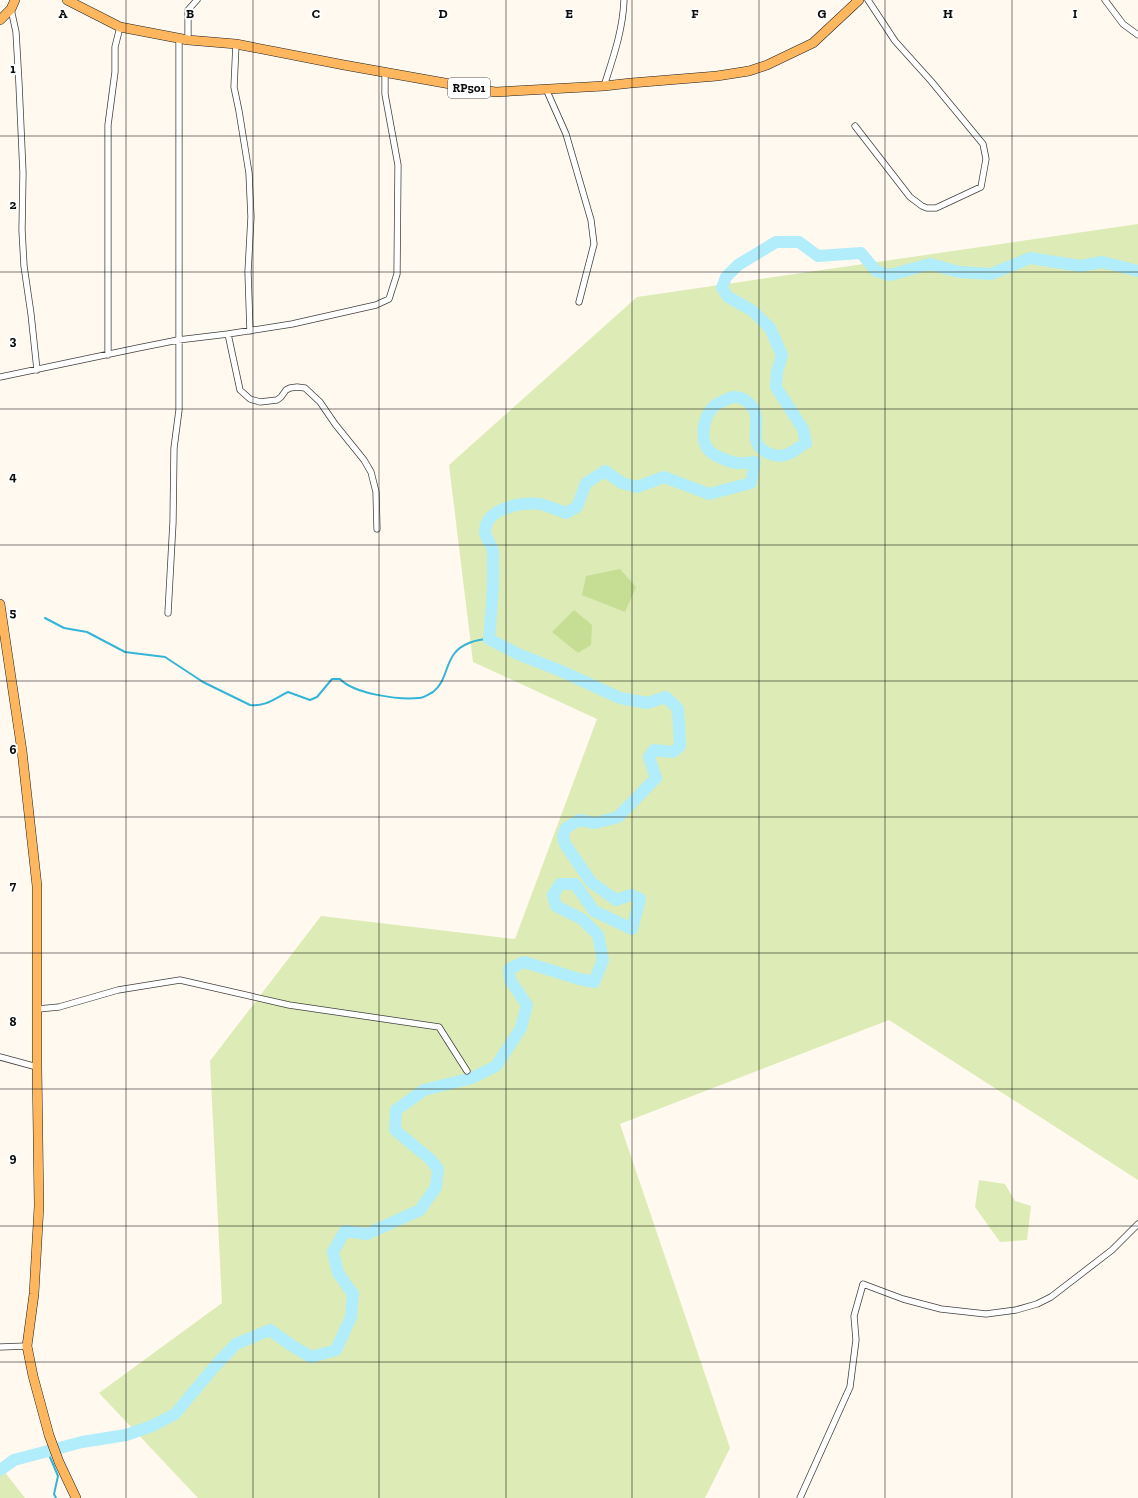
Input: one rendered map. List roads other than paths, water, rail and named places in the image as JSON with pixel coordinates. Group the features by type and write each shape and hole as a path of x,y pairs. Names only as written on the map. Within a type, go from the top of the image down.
{"main road":[{"path":"0,20 11,9 15,0"},
{"name":"RP501","path":"67,0 120,27 188,40 236,44 385,73 495,92 604,86 717,76 749,71 767,65 813,43 859,0"},
{"path":"0,604 22,751 37,886 39,1206 34,1294 27,1346 33,1376 49,1435 58,1462 76,1498"}],"street":[{"path":"188,40 188,10 196,0"},
{"path":"604,86 616,51 624,0"},
{"path":"855,126 910,197 922,206 927,208 936,208 981,187 986,159 983,144 931,81 895,41 868,0"},
{"path":"1105,0 1124,24 1138,34"},
{"path":"11,9 16,32 20,84 23,173 22,230 24,266 37,370"},
{"path":"108,355 108,125 115,72 115,47 120,27"},
{"path":"168,614 173,522 174,448 179,410 179,38"},
{"path":"236,44 234,88 249,173 251,216 248,272 250,331"},
{"path":"0,377 178,340 250,331 340,314 376,305 389,299 396,274 398,165 385,94 385,73"},
{"path":"546,89 566,134 591,220 594,244 579,302"},
{"path":"228,334 240,390 245,395 255,401 266,402 277,400 281,398 286,390 297,387 305,388 320,402 335,424 364,460 371,472 376,492 377,529"},
{"path":"38,1010 59,1007 118,990 180,980 289,1006 439,1027 467,1071"},
{"path":"0,1057 37,1067"},
{"path":"800,1498 850,1387 856,1340 854,1316 863,1284 903,1300 941,1309 986,1314 1016,1310 1037,1304 1051,1297 1112,1250 1138,1224"},
{"path":"0,1347 27,1346"}],"waterway":[{"path":"0,1470 14,1460 82,1442 126,1435 152,1426 175,1414 215,1366 236,1344 270,1330 311,1357 336,1350 351,1317 353,1294 338,1273 333,1252 345,1231 367,1234 420,1210 436,1187 438,1169 430,1159 395,1130 396,1110 424,1090 472,1078 496,1066 521,1028 527,1005 510,980 509,969 524,962 579,979 594,982 603,960 598,935 582,919 556,906 553,895 560,884 575,884 594,911 632,929 640,899 631,895 616,900 591,882 565,844 563,836 566,828 579,820 595,823 618,817 656,778 649,757 654,750 673,752 680,746 678,709 666,697 647,703 620,698 561,671 518,654 489,639 493,593 493,554 485,531 487,523 491,517 506,508 524,504 540,504 566,513 577,507 586,483 605,471 622,483 637,487 664,477 709,494 751,483 755,462 732,462 717,456 707,448 703,435 709,412 719,403 733,397 745,400 754,409 757,444 764,451 778,456 788,454 806,443 803,429 776,387 777,372 782,355 770,328 753,311 728,297 722,288 726,277 738,265 776,242 799,242 818,256 861,253 876,271 890,275 930,264 959,272 991,274 1030,258 1080,266 1102,262 1138,271"},
{"path":"45,618 64,628 87,632 125,652 165,657 203,682 250,705 261,705 270,702 288,692 310,700 317,697 332,679 340,679 355,689 377,695 400,698 423,697 433,692 440,684 451,659 457,650 470,643 489,639"},
{"path":"47,1450 58,1476 54,1494 56,1498"}]}
